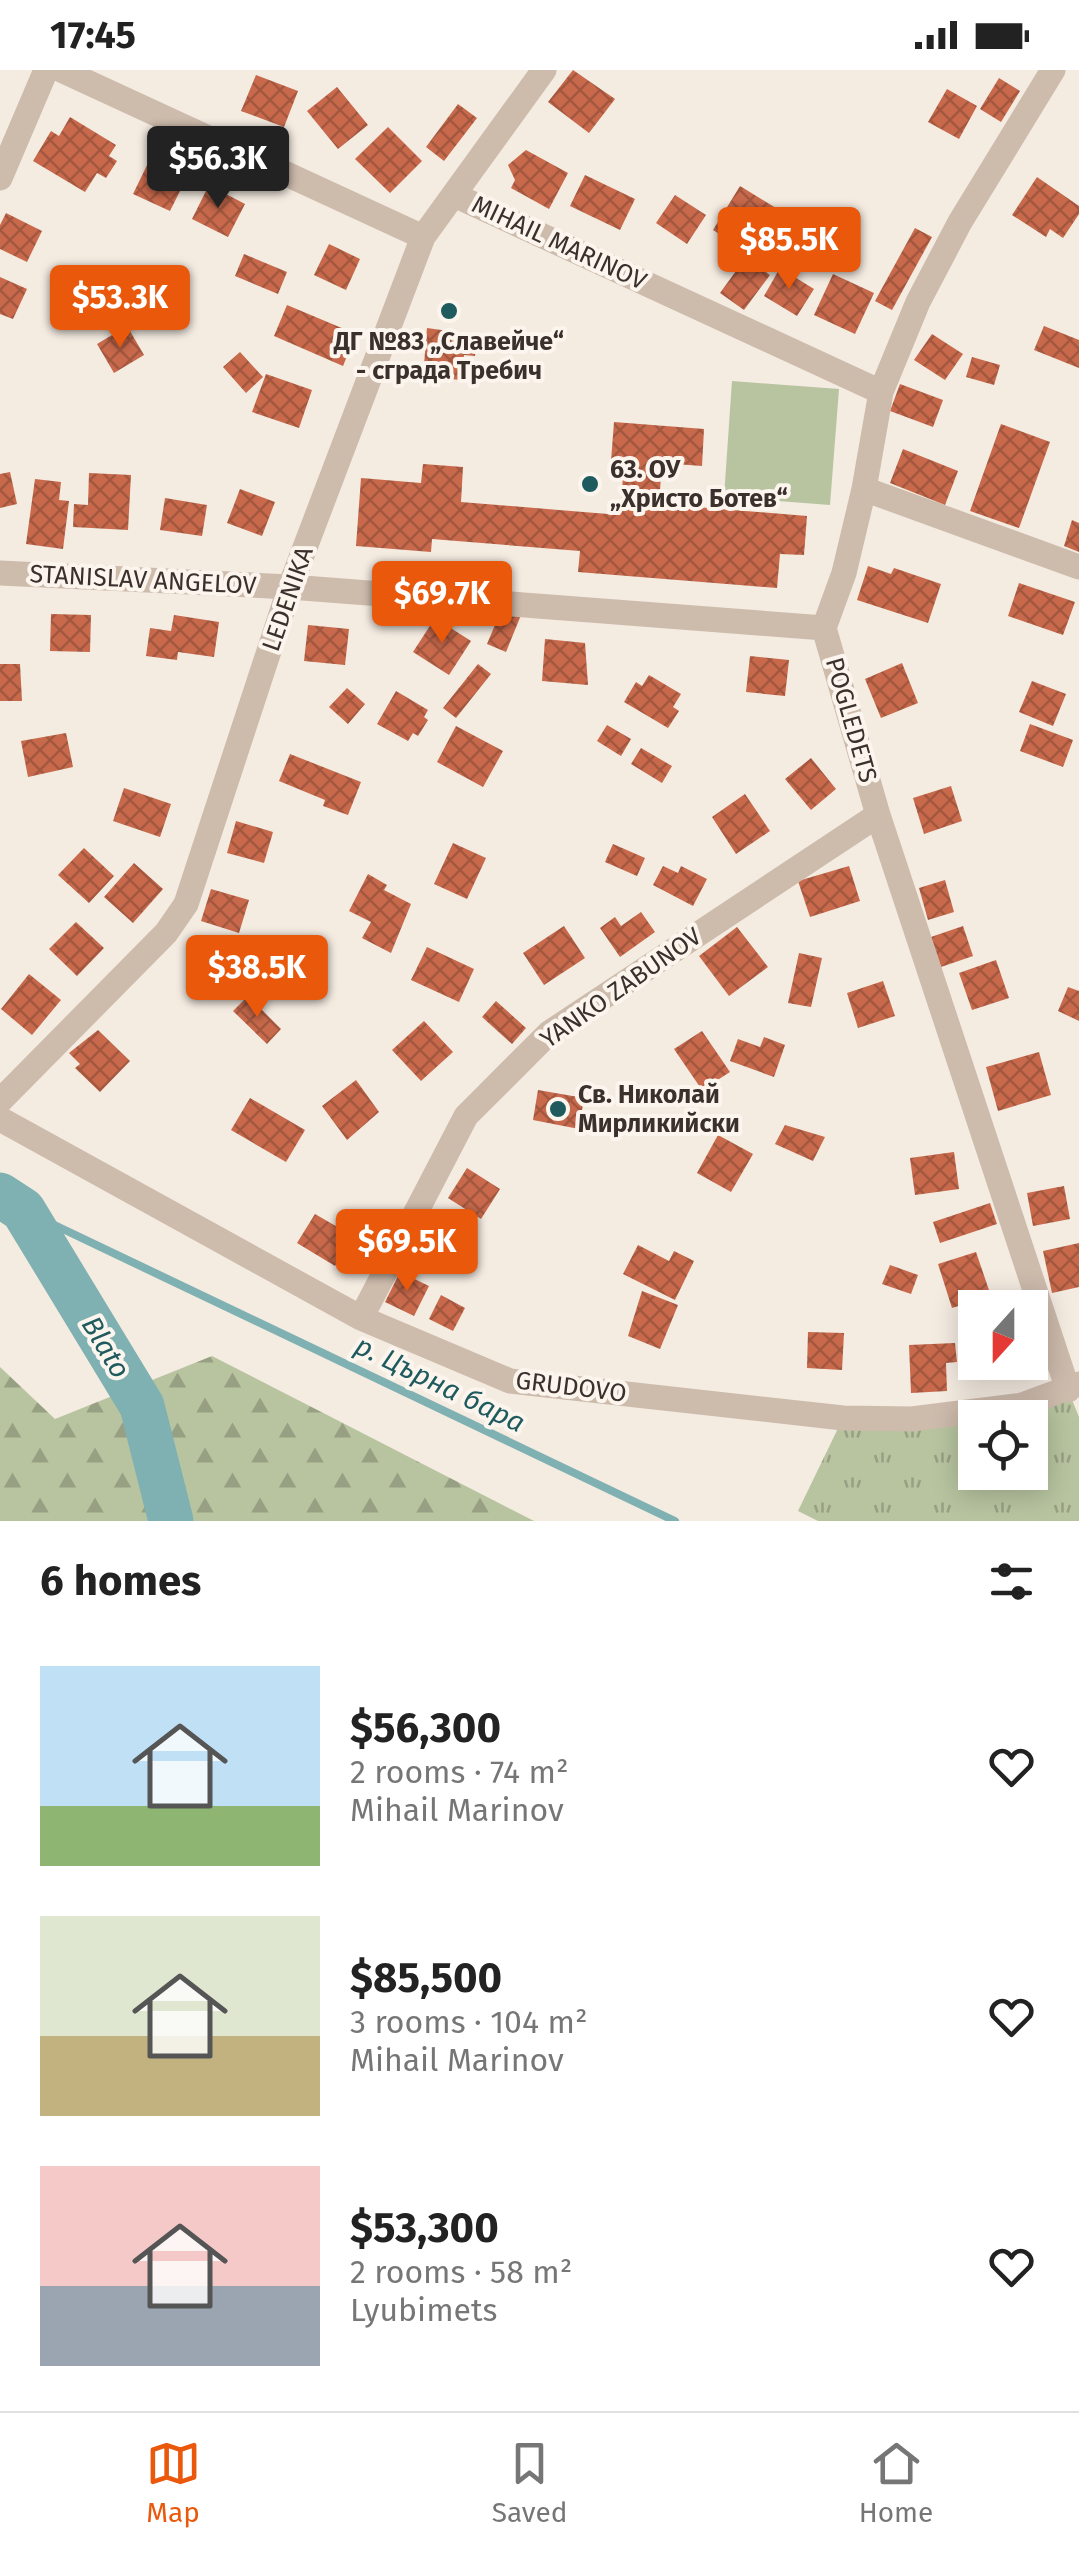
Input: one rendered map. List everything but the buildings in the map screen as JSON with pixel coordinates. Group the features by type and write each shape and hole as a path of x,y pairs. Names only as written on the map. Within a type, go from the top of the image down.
{"street":[{"path":"0,178 46,70"},
{"path":"61,70 423,238"},
{"name":"LEDENIKA","path":"0,1101 166,932 186,904 290,586 423,238 544,70"},
{"name":"POGLEDETS","path":"1053,70 960,222 918,302 881,392 864,489 824,628 878,815 1074,1386"},
{"name":"MIHAIL MARINOV","path":"454,195 881,392"},
{"path":"864,489 1079,567"},
{"name":"STANISLAV ANGELOV","path":"0,573 290,586 824,628"},
{"name":"YANKO ZABUNOV","path":"361,1318 466,1116 549,1033 878,815"},
{"name":"GRUDOVO","path":"0,1119 361,1318 510,1381 844,1418 912,1419 1022,1405 1074,1386"}],"green space":[{"path":"732,381 839,389 830,505 724,497"},
{"path":"212,1356 534,1521 0,1521 0,1367 55,1419"},
{"path":"1068,1390 1079,1417 1079,1521 818,1521 798,1511 843,1418 958,1404 958,1490 1048,1490 1048,1400 988,1400"}],"waterway":[{"name":"Blato","path":"0,1195 23,1210 142,1406 171,1521"},
{"name":"р. Църна бара","path":"23,1210 675,1521"}],"place":[{"name":"ДГ №83 „Славейче“ - сграда Требич","path":"449,311"},
{"name":"63. ОУ „Христо Ботев“","path":"590,484"},
{"name":"Св. Николай Мирликийски","path":"558,1109"}]}
